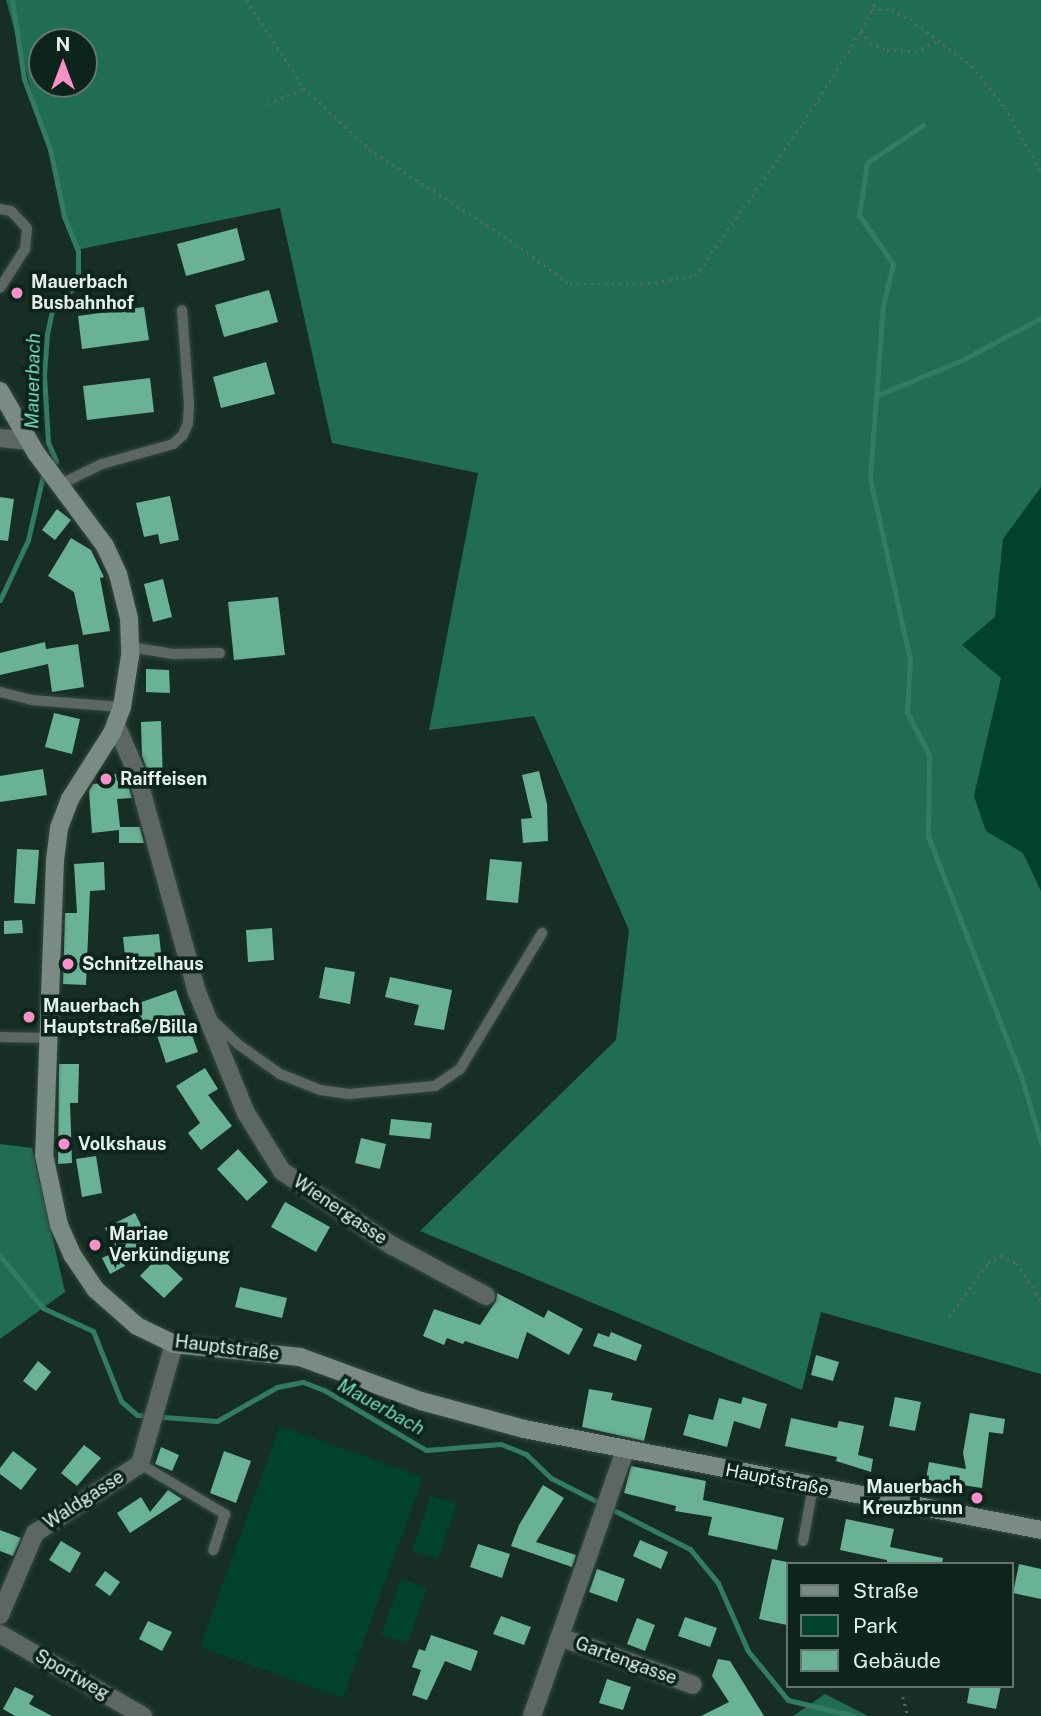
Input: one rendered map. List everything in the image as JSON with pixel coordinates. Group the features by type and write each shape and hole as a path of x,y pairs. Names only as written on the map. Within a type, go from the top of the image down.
{"main road":[{"path":"0,391 27,441"},
{"name":"Hauptstraße","path":"27,441 95,530 118,575 129,618 130,647 122,707 116,725 78,783 59,828 55,860 47,1038 44,1155 50,1194 62,1235 79,1267 103,1298 137,1326 174,1344 300,1357 453,1411 625,1450 1041,1530"}],"street":[{"path":"0,438 27,441"},
{"name":"Wienergasse","path":"116,725 136,771 197,992 246,1113 282,1171 391,1245 486,1296"},
{"name":"Waldgasse","path":"0,1615 34,1533 140,1464 174,1344"},
{"path":"532,1716 625,1450"},
{"name":"Sportweg","path":"0,1634 143,1716"},
{"name":"Gartengasse","path":"560,1637 692,1685"}],"lane":[{"path":"0,209 11,211 27,228 25,248 0,288"},
{"path":"61,484 102,464 173,444 183,435 188,423 189,405 182,310"},
{"path":"130,647 173,654 220,653"},
{"path":"0,692 31,700 122,707"},
{"path":"207,1015 239,1045 280,1074 320,1090 349,1094 435,1086 460,1069 542,933"},
{"path":"1,1037 47,1038"},
{"path":"140,1464 225,1514 213,1549"},
{"path":"803,1541 813,1487"}],"path":[{"path":"247,0 304,88 369,149 510,240 570,284 640,284 695,276 803,123 861,31 876,0"},
{"path":"872,10 892,10 910,19 972,66 1005,107 1041,172"},
{"path":"861,31 870,43 887,50 915,51 938,41"},
{"path":"268,104 304,88"},
{"path":"949,1317 988,1263 1001,1255 1017,1263 1041,1301"},
{"path":"903,1697 908,1716"}],"green space":[{"path":"6,0 1041,0 1041,487 1003,539 995,617 962,645 1001,678 974,796 986,831 1023,853 1041,891 1041,1374 821,1312 802,1390 420,1231 616,1040 629,930 534,716 429,730 478,473 332,443 280,208 76,250 33,98 98,98 98,28 28,28 28,79"},
{"path":"1041,487 1041,891 1023,853 986,831 974,796 1001,678 962,645 995,617 1003,539"},
{"path":"0,1144 32,1148 65,1292 0,1339"},
{"path":"280,1426 423,1477 343,1698 200,1647"},
{"path":"431,1495 457,1504 438,1560 412,1551"},
{"path":"401,1579 427,1588 407,1644 381,1635"},
{"path":"825,1694 868,1716 793,1716"}],"building":[{"path":"237,228 245,260 186,276 177,244"},
{"path":"269,290 278,322 224,337 215,305"},
{"path":"144,307 149,340 82,349 78,316"},
{"path":"266,362 275,394 221,408 213,377"},
{"path":"150,378 154,412 87,420 83,386"},
{"path":"170,496 179,540 160,544 158,534 144,537 136,503"},
{"path":"0,497 14,499 8,541 0,540"},
{"path":"57,509 71,520 55,540 42,530"},
{"path":"71,538 91,550 104,577 100,578 110,631 83,635 74,592 48,576"},
{"path":"163,579 172,617 153,622 144,584"},
{"path":"278,597 285,655 234,660 228,602"},
{"path":"45,642 46,649 78,644 84,687 52,692 48,664 0,675 0,653"},
{"path":"146,669 169,670 170,693 146,692"},
{"path":"54,713 80,719 72,754 45,747"},
{"path":"161,721 163,781 151,781 142,756 141,722"},
{"path":"43,769 47,795 0,802 0,776"},
{"path":"539,771 547,804 548,841 523,843 521,819 532,818 522,775"},
{"path":"116,774 117,781 127,780 132,798 117,799 120,827 140,827 144,843 119,843 119,830 92,833 89,791 93,784 103,783 102,775"},
{"path":"17,849 39,850 35,904 14,903"},
{"path":"490,859 522,862 518,903 486,900"},
{"path":"104,862 105,890 90,891 86,985 63,984 65,913 77,913 74,864"},
{"path":"22,920 23,933 4,934 4,921"},
{"path":"272,928 274,960 248,962 246,930"},
{"path":"159,934 162,962 126,965 123,937"},
{"path":"325,967 355,972 350,1004 319,998"},
{"path":"390,977 452,990 444,1030 414,1025 419,1005 385,997"},
{"path":"176,990 198,1052 166,1063 154,1026 144,1029 136,1004"},
{"path":"59,1064 79,1064 78,1103 70,1103 72,1163 58,1164"},
{"path":"205,1068 218,1089 208,1095 232,1126 201,1150 188,1133 200,1123 176,1086"},
{"path":"391,1119 432,1123 430,1139 389,1135"},
{"path":"361,1138 386,1144 380,1169 355,1163"},
{"path":"238,1149 268,1182 247,1201 217,1169"},
{"path":"96,1156 102,1193 82,1197 76,1159"},
{"path":"285,1202 330,1227 316,1252 271,1227"},
{"path":"135,1213 149,1241 120,1256 105,1228"},
{"path":"117,1251 125,1266 110,1274 102,1258"},
{"path":"159,1256 183,1279 164,1298 140,1276"},
{"path":"240,1287 287,1298 282,1318 235,1307"},
{"path":"497,1293 544,1318 548,1310 583,1329 569,1355 527,1332 518,1359 465,1341 463,1344 447,1338 444,1345 423,1336 434,1309 480,1325 496,1301"},
{"path":"611,1332 642,1345 636,1361 593,1346 598,1333 609,1337"},
{"path":"816,1355 839,1362 833,1381 811,1375"},
{"path":"38,1361 51,1372 36,1391 23,1381"},
{"path":"589,1389 613,1393 611,1400 652,1408 644,1441 582,1427"},
{"path":"743,1397 767,1404 760,1429 734,1421 727,1447 683,1435 689,1414 713,1420 719,1398 741,1404"},
{"path":"895,1397 921,1402 915,1431 889,1426"},
{"path":"970,1413 1005,1419 1003,1434 989,1432 982,1488 942,1482 941,1487 925,1485 929,1462 966,1469 963,1453"},
{"path":"791,1418 837,1428 839,1421 864,1426 858,1455 873,1459 871,1472 836,1461 837,1457 785,1446"},
{"path":"84,1445 101,1458 77,1486 61,1473"},
{"path":"161,1447 179,1455 172,1471 155,1464"},
{"path":"13,1451 37,1469 21,1490 0,1474 0,1468"},
{"path":"224,1451 251,1461 236,1503 210,1493"},
{"path":"631,1466 706,1481 703,1500 784,1518 777,1550 708,1535 712,1517 675,1511 676,1506 624,1493"},
{"path":"543,1485 564,1498 536,1542 576,1555 572,1567 511,1546 519,1525"},
{"path":"168,1490 182,1499 130,1533 117,1513 141,1497 150,1512"},
{"path":"846,1519 894,1529 890,1547 943,1558 942,1562 887,1562 840,1550"},
{"path":"0,1530 21,1538 13,1556 0,1551"},
{"path":"640,1540 668,1552 661,1569 633,1556"},
{"path":"61,1541 81,1553 70,1573 49,1560"},
{"path":"478,1544 510,1554 502,1578 470,1567"},
{"path":"772,1559 787,1562 786,1625 759,1619"},
{"path":"1019,1564 1041,1569 1041,1599 1013,1593"},
{"path":"597,1569 625,1579 617,1602 589,1592"},
{"path":"105,1571 120,1582 110,1596 95,1585"},
{"path":"501,1616 531,1627 524,1645 493,1634"},
{"path":"685,1617 717,1628 710,1647 678,1636"},
{"path":"637,1618 655,1625 645,1651 627,1644"},
{"path":"148,1621 172,1632 162,1651 139,1639"},
{"path":"431,1635 478,1651 471,1671 445,1661 427,1700 412,1695 421,1670 412,1667 419,1649 425,1651"},
{"path":"718,1659 730,1661 764,1716 701,1716 729,1702 712,1676"},
{"path":"607,1679 631,1687 623,1710 599,1703"},
{"path":"15,1687 34,1696 29,1704 52,1716 15,1716 3,1709"},
{"path":"970,1688 1001,1688 996,1709 967,1703"}],"waterway":[{"name":"Mauerbach","path":"0,600 28,540 43,475 56,461 48,442 44,375 47,334 54,302 75,288 78,274 78,251 64,216 50,149 24,79 12,0"},
{"path":"923,125 867,163 859,215 893,264 883,305 870,478 910,660 907,712 929,755 928,836 1021,1076 1041,1143"},
{"path":"878,395 962,360 1041,318"},
{"name":"Mauerbach","path":"0,1256 43,1308 93,1331 121,1401 137,1415 217,1421 277,1387 303,1382 324,1390 426,1450 501,1444 526,1454 551,1478 690,1549 718,1583 748,1651 788,1700 854,1716"}],"place":[{"name":"Mauerbach Busbahnhof","path":"17,293"},
{"name":"Raiffeisen","path":"106,779"},
{"name":"Schnitzelhaus","path":"68,964"},
{"name":"Mauerbach Hauptstraße/Billa","path":"29,1017"},
{"name":"Volkshaus","path":"64,1144"},
{"name":"Mariae Verkündigung","path":"95,1245"},
{"name":"Mauerbach Kreuzbrunn","path":"977,1498"}]}
